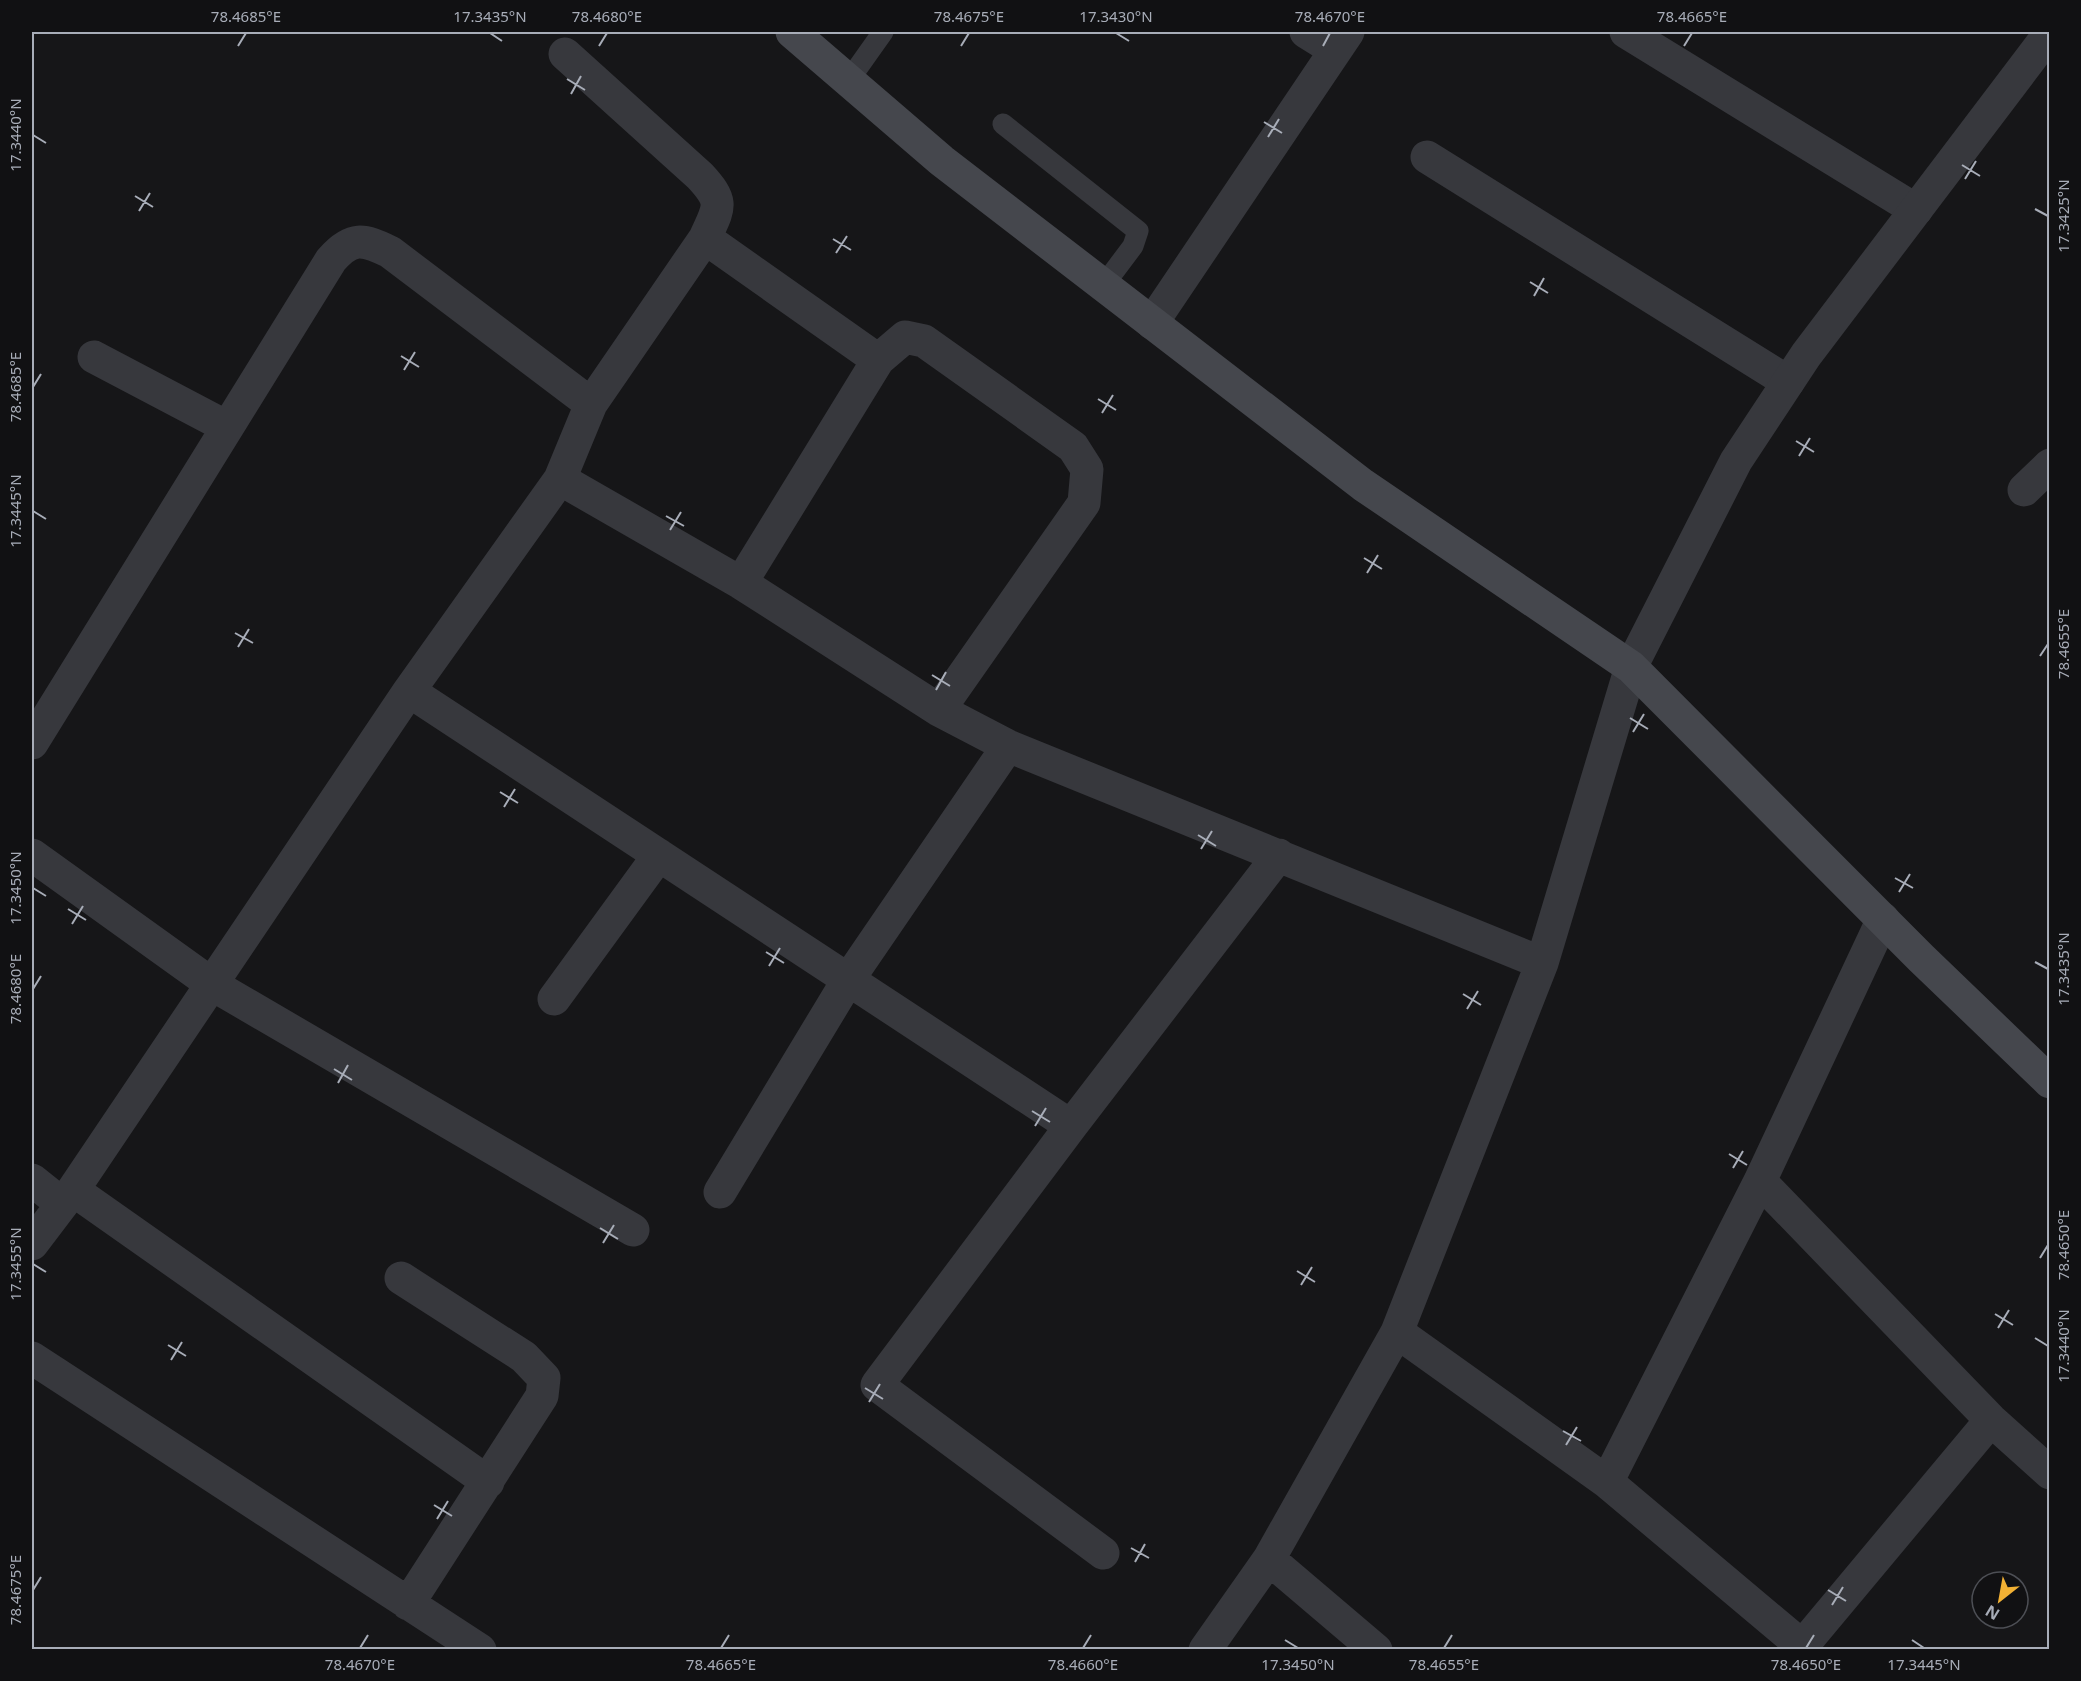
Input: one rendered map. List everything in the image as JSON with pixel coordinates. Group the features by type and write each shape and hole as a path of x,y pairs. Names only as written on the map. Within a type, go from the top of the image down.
{"main road":[{"path":"792,32 942,161 1363,485 1631,667 2049,1082"}],"street":[{"path":"1152,323 1342,41 1306,32"},
{"path":"1626,32 1916,210"},
{"path":"1205,1650 1269,1559 1397,1332 1542,963 1631,667 1736,461 1806,355 2049,33"},
{"path":"32,1244 213,985 409,691 560,479 591,404 705,238 716,214 717,202 714,191 700,176 565,54"},
{"path":"1427,157 1788,382"},
{"path":"705,238 878,360"},
{"path":"32,743 331,260 342,246 355,242 373,244 390,252 591,404"},
{"path":"741,583 878,360 905,337 924,341 1073,447 1087,468 1084,503 939,710"},
{"path":"94,357 227,427"},
{"path":"2024,490 2049,465"},
{"path":"560,479 741,583 939,710 1008,746 1542,963"},
{"path":"409,691 1071,1126"},
{"path":"720,1192 849,980 1008,746"},
{"path":"32,855 213,985 633,1230"},
{"path":"554,999 659,855"},
{"path":"1103,1553 877,1385 1071,1126 1279,855"},
{"path":"1607,1482 1760,1181 1883,919"},
{"path":"32,1180 67,1197 488,1482"},
{"path":"1760,1181 1991,1420 2049,1473"},
{"path":"401,1278 525,1357 544,1378 543,1396 408,1604"},
{"path":"1397,1332 1607,1482 1801,1648 1991,1420"},
{"path":"32,1358 480,1650"},
{"path":"1269,1559 1376,1650"}],"lane":[{"path":"849,80 884,32"},
{"path":"1002,124 1137,231 1133,246 1103,286"}]}
